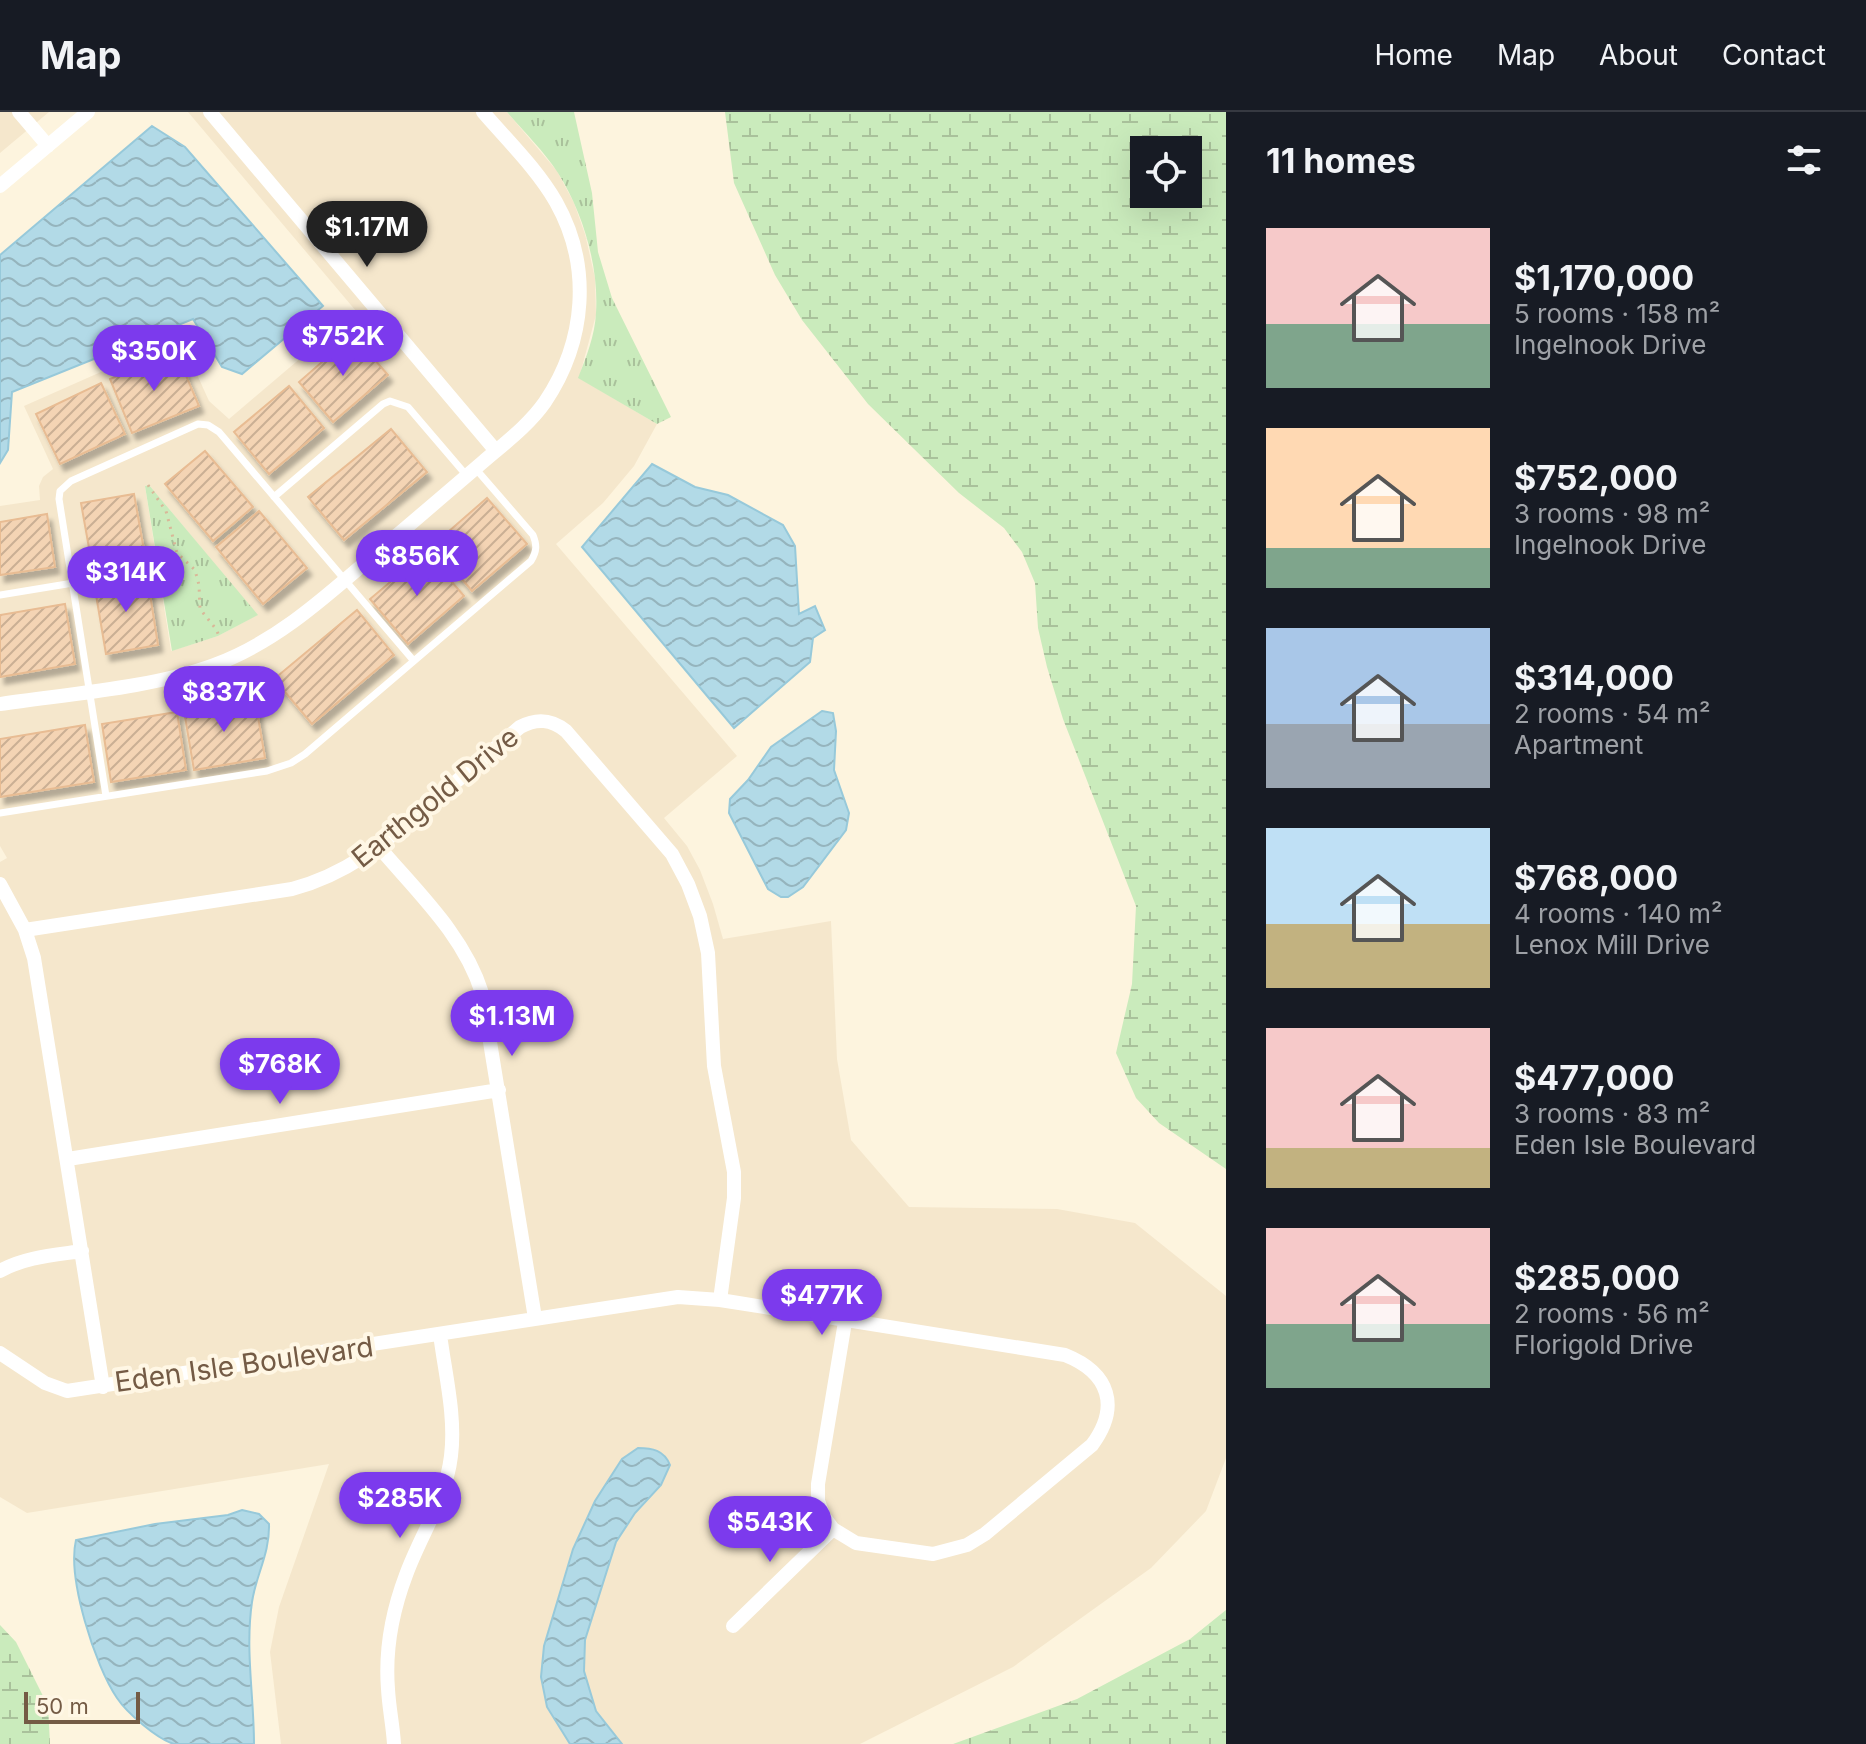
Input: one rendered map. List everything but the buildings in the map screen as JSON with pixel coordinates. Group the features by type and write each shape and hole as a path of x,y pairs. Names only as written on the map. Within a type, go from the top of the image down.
{"street":[{"path":"19,112 48,146"},
{"path":"0,186 88,112"},
{"path":"210,112 496,451"},
{"path":"0,704 179,677 217,664 264,641 309,609 496,451 545,403 574,341 581,296 578,265 572,237 556,202 541,179 483,112"},
{"name":"Earthgold Drive","path":"25,930 292,889 338,873 379,847 520,727 531,721 556,723 672,854 692,895 708,953 714,1066 734,1172 734,1198 720,1300"},
{"path":"379,847 453,934 476,973 499,1090 535,1318"},
{"name":"Eden Isle Boulevard","path":"0,884 25,930 34,958 103,1387 678,1297 720,1300 1065,1355 1095,1372 1108,1398 1108,1414 1101,1433 1092,1445 967,1545 933,1554 856,1543 833,1529"},
{"path":"68,1159 499,1090"},
{"path":"0,1271 30,1260 82,1251"},
{"path":"733,1626 833,1529 818,1501 818,1484 845,1322"},
{"path":"394,1744 388,1688 390,1632 406,1574 444,1489 451,1458 453,1430 440,1334"},
{"path":"0,1353 45,1383 67,1391 103,1387"}],"lane":[{"path":"0,813 281,767 305,754 531,561 536,553 537,544 533,535 408,407 390,401 274,497"},
{"path":"106,796 59,499 64,486 198,424 208,425 219,432 413,660"},
{"path":"0,595 73,583"}],"path":[{"path":"148,485 166,511 177,553 195,570 200,609 220,638"}],"shaded area":[{"path":"0,112 49,112 0,153"},
{"path":"188,112 507,112 557,171 574,203 585,234 595,278 596,315 579,378 657,424 634,466 603,503 556,544 737,756 664,818 687,846 700,870 723,939 831,921 837,1059 851,1140 909,1207 1057,1209 1135,1223 1226,1296 1226,1458 1206,1511 1151,1568 1013,1667 860,1744 281,1744 270,1652 279,1607 329,1464 27,1513 0,1497 0,862 7,858 0,846 0,506 40,500 39,486 43,477 53,469 24,406 180,337 209,401 229,419 356,311","holes":["149,485 257,615 218,636 171,651 145,486"]}],"green space":[{"path":"507,112 574,112 592,193 598,252 612,298 671,417 657,424 578,378 592,338 596,313 595,277 588,240 575,205 558,173"},
{"path":"725,112 1226,112 1226,1169 1159,1123 1136,1098 1116,1053 1132,984 1136,906 1063,719 1038,628 1035,583 1022,552 1004,528 959,493 868,404 802,320 775,275 734,183"},
{"path":"149,485 258,615 218,636 172,651 145,486"},
{"path":"1226,1610 1226,1744 953,1744 1077,1699 1190,1639"},
{"path":"0,1625 16,1642 48,1706 50,1744 0,1744"}],"water":[{"path":"152,126 185,147 323,306 242,374 222,367 193,319 12,392 8,450 0,463 0,255"},
{"path":"652,464 695,487 728,495 783,525 795,546 799,614 815,606 825,630 813,638 810,662 734,728 582,547"},
{"path":"822,711 833,713 836,731 834,770 849,813 846,830 803,887 788,897 781,897 768,889 729,813 730,799 771,747"},
{"path":"638,1448 657,1451 670,1465 661,1485 635,1513 616,1542 585,1640 584,1671 596,1711 622,1744 570,1744 547,1707 541,1677 544,1646 573,1549 595,1501 622,1459"},
{"path":"242,1510 259,1514 269,1524 250,1620 254,1744 174,1744 159,1737 135,1718 109,1684 92,1644 79,1598 74,1556 76,1540 155,1524 228,1515"}]}
